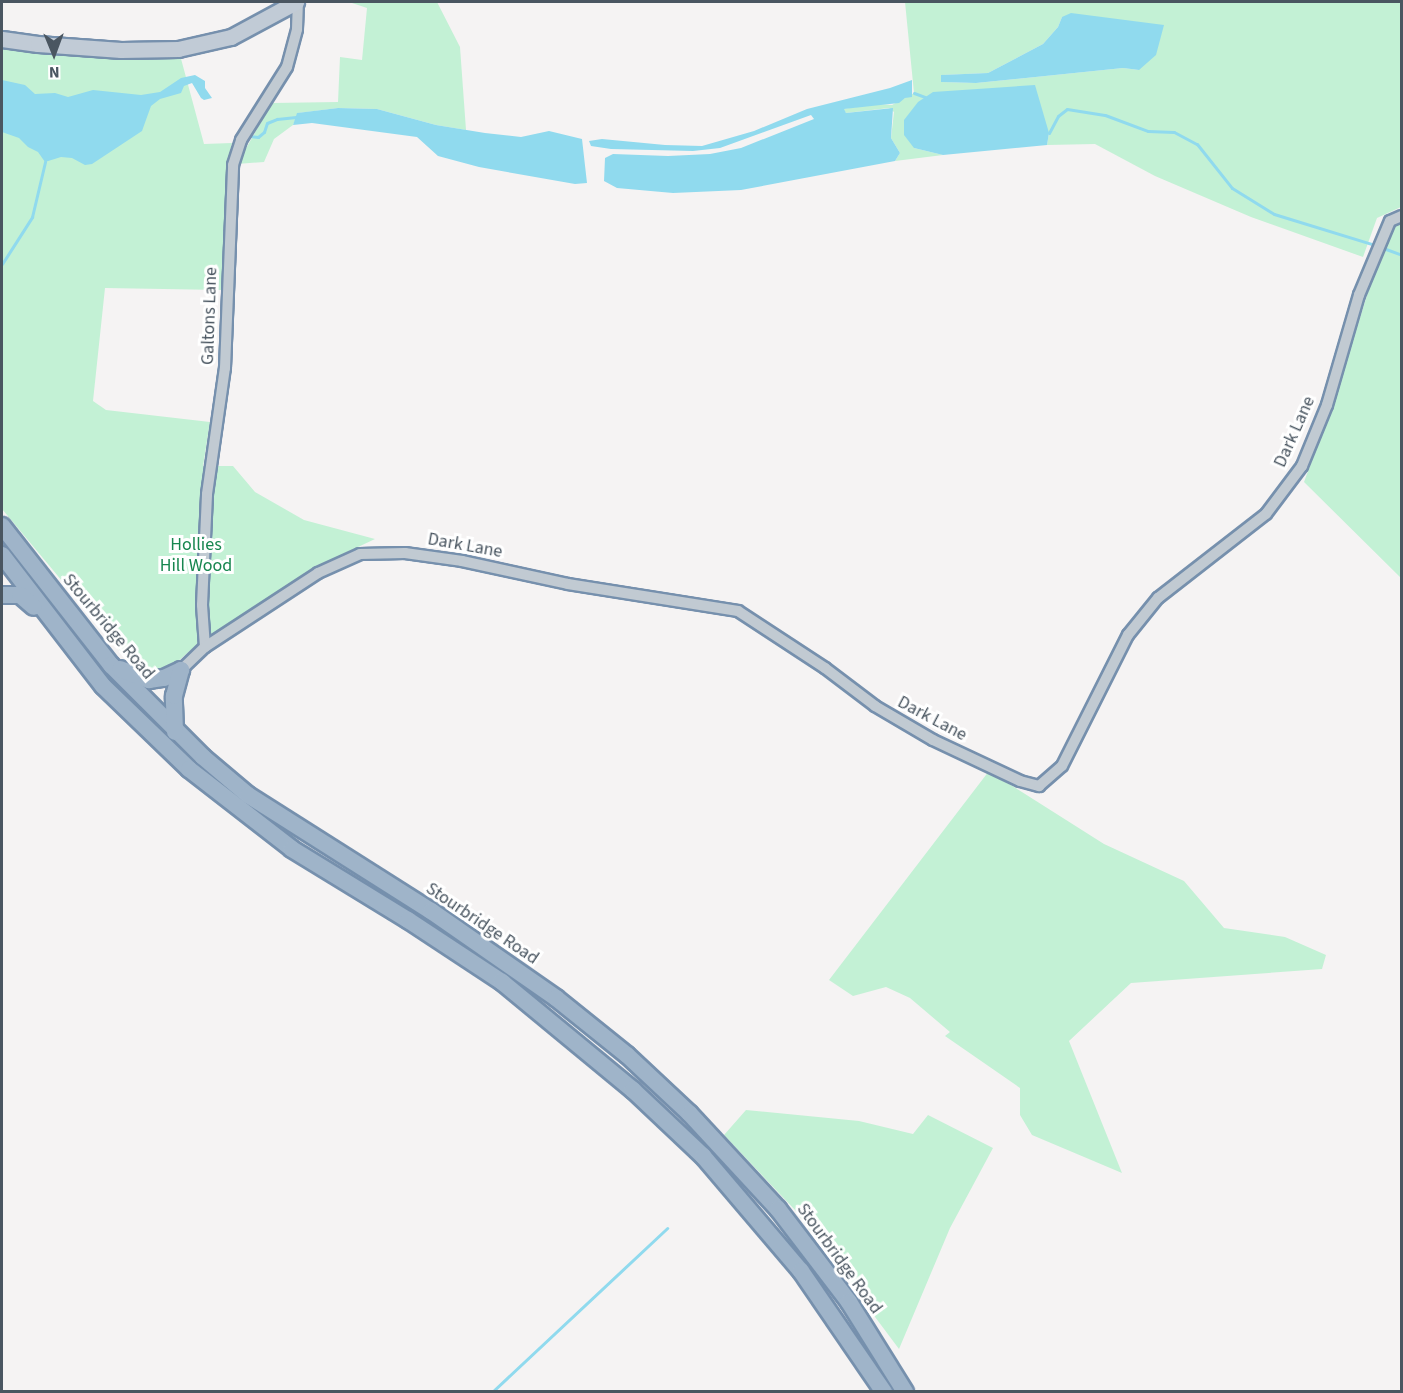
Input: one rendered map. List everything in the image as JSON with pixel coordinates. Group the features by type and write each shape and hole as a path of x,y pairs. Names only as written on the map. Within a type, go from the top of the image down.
{"highway":[{"name":"Stourbridge Road","path":"2,526 111,664 175,732 248,795 431,911 556,998 627,1055 718,1142 778,1209 849,1302 905,1392"},
{"name":"Stourbridge Road","path":"2,561 120,704 222,796 292,849 408,920 502,982 633,1090 703,1156 758,1218 839,1323 884,1392"},
{"path":"2,595 20,595 47,616"},
{"path":"111,664 130,675 149,680 164,678 182,670"},
{"path":"175,732 174,696 182,670"}],"main road":[{"path":"2,39 121,50 178,49 231,37 297,2"}],"street":[{"name":"Galtons Lane","path":"205,647 202,605 207,494 225,368 233,165 241,141 287,67 297,29 297,2"},
{"name":"Dark Lane","path":"182,670 205,647 318,573 360,555 405,553 462,561 568,584 738,610 825,668 875,706 933,740 1020,781 1039,786 1062,766 1128,634 1158,598 1266,514 1302,465 1327,405 1359,295 1390,222 1401,216"}],"green space":[{"path":"349,2 437,2 460,47 466,130 436,125 377,109 338,108 298,113 293,125 274,139 264,162 237,164 272,103 338,102 340,57 362,60 367,8"},
{"path":"905,2 1401,2 1401,207 1377,218 1363,257 1251,217 1155,176 1095,144 1047,145 1049,133 914,148 943,155 895,161 900,153 891,138 894,112 889,108 846,113 843,109 877,104 892,105 914,93","holes":["1062,17 1139,70 1123,68 976,83 941,82 942,75 988,73 1043,44 1058,27"]},
{"name":"Hollies Hill Wood","path":"2,47 73,56 180,55 204,144 232,143 227,166 222,290 105,288 93,401 106,410 210,422 203,466 233,466 255,492 304,520 375,539 322,564 282,589 199,643 162,675 148,673 123,654 2,509"},
{"path":"1401,221 1401,578 1304,482 1331,409 1375,270 1394,225"},
{"path":"989,771 1104,844 1184,881 1224,928 1285,937 1326,955 1322,969 1131,983 1069,1041 1122,1173 1032,1135 1020,1115 1020,1088 945,1036 950,1032 910,998 886,987 853,996 829,980"},
{"path":"746,1110 859,1121 913,1134 928,1115 993,1148 950,1228 899,1349 795,1210 724,1135"}],"water":[{"path":"1071,13 1164,25 1156,55 1139,70 1123,68 976,83 941,82 941,75 988,73 1043,44 1058,27 1062,17"},
{"path":"195,75 205,81 205,88 212,98 204,100 201,98 192,83 184,86 181,93 160,99 151,106 142,131 92,164 85,165 72,158 61,157 45,162 38,152 28,147 19,138 2,132 2,80 25,85 35,94 55,93 68,97 93,90 141,95 160,92 181,78"},
{"path":"912,80 912,97 905,98 899,103 844,109 846,113 893,108 891,138 900,153 895,161 741,190 673,193 617,188 604,181 605,158 613,154 668,156 710,154 741,148 814,119 811,115 720,148 693,151 611,149 591,146 589,141 602,139 702,146 754,131 807,109 890,88"},
{"path":"1035,85 1049,133 1047,145 943,155 914,148 904,135 904,120 918,102 933,92"},
{"path":"338,108 377,109 436,125 485,133 521,137 549,131 582,139 587,183 575,184 479,167 438,156 417,137 312,123 293,125 297,113"}],"waterway":[{"path":"914,93 925,97"},
{"path":"1049,133 1058,116 1067,109 1105,115 1148,131 1174,132 1197,144 1232,188 1274,214 1375,245"},
{"path":"250,136 258,137 264,132 267,123 277,119 296,117"},
{"path":"2,264 32,217 45,162"},
{"path":"1383,248 1402,255"},
{"path":"492,1392 667,1228"}]}
